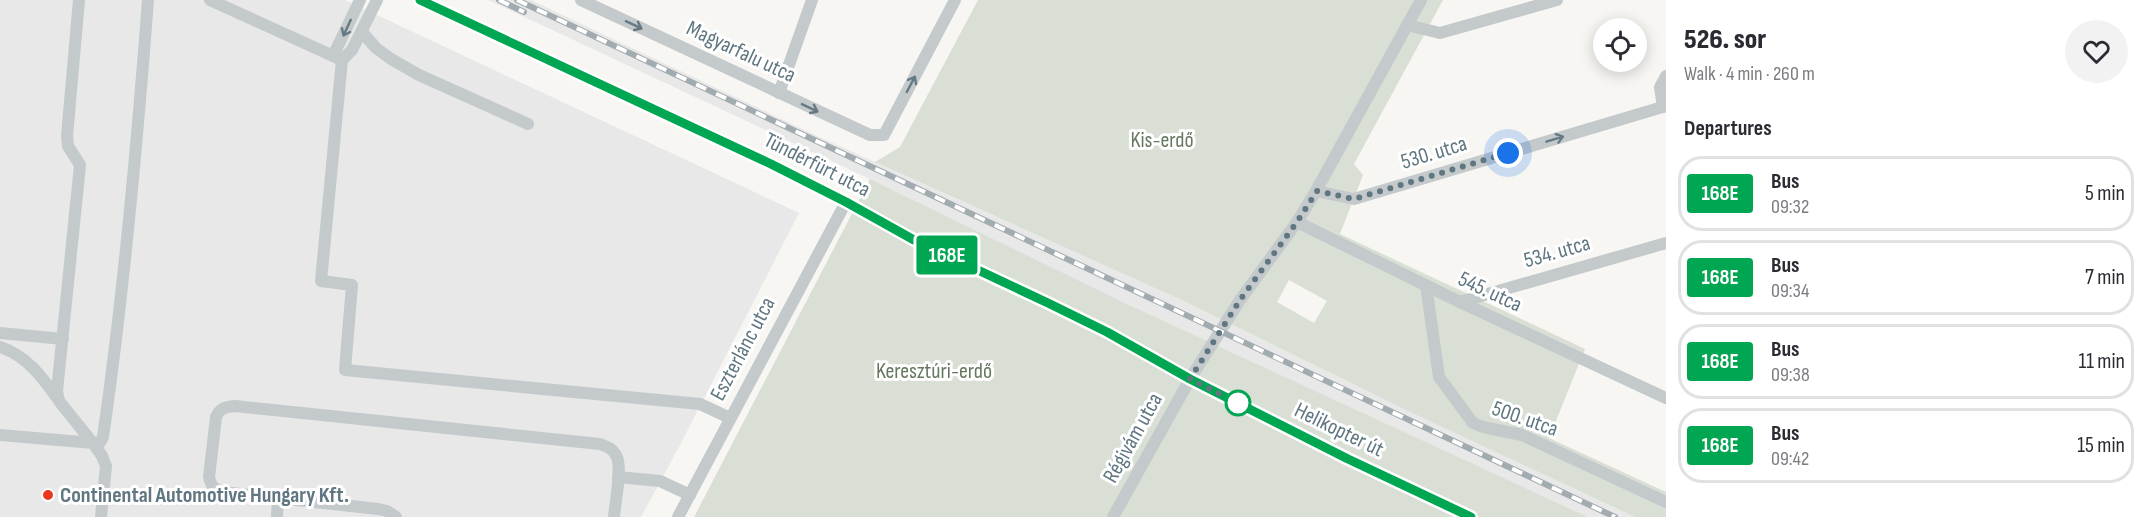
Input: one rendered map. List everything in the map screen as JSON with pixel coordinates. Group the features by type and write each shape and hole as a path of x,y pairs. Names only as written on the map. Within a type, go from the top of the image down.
{"street":[{"path":"59,401 57,391 80,165 68,146 67,136 80,0"},
{"path":"0,435 99,444 103,437 112,374 135,156 148,0"},
{"path":"210,0 338,58"},
{"path":"360,0 338,58 321,282 352,285 345,370 700,404 730,418"},
{"path":"338,58 352,50 377,0"},
{"name":"Tündérfürt utca","path":"420,0 771,164 914,240 1107,332 1190,379"},
{"name":"Magyarfalu utca","path":"581,0 594,3 870,135 884,135 955,0"},
{"path":"779,93 812,0"},
{"name":"Régivám utca","path":"1113,517 1190,379 1240,300 1317,191 1421,0"},
{"path":"1407,25 1440,33 1557,0"},
{"path":"362,32 376,48 419,75 528,124"},
{"path":"1664,107 1660,87 1666,76"},
{"name":"530. utca","path":"1317,191 1354,199 1664,107"},
{"name":"Eszterlánc utca","path":"678,517 846,202"},
{"name":"545. utca","path":"1297,222 1460,302 1666,398"},
{"name":"534. utca","path":"1460,302 1666,243"},
{"name":"500. utca","path":"1425,285 1439,377 1473,423 1483,428 1522,435 1666,502"},
{"path":"0,333 63,339"},
{"path":"0,347 28,362 102,456 106,466 101,517"},
{"name":"Helikopter út","path":"1190,379 1348,459 1471,517"},
{"path":"396,517 387,511 378,509 223,492 215,489 209,477 216,417 219,411 225,407 235,406 600,444 609,447 616,456 619,466 614,517"},
{"path":"618,477 660,481 690,495"},
{"path":"277,517 278,498"}],"shaded area":[{"path":"0,0 345,0 799,213 641,517 0,517"},
{"path":"488,0 531,0 815,135 1186,302 1410,412 1635,517 1588,517 1123,302 870,179"}],"green space":[{"name":"Kis-erdő","path":"978,0 1443,0 1354,164 1363,175 1340,234 1585,349 1549,438 1666,492 1666,517 1635,517 1410,412 1186,302 875,162 900,147","holes":["1289,280 1327,301 1314,323 1277,302"]},
{"name":"Keresztúri-erdő","path":"870,179 1123,302 1588,517 694,517"}],"railway":[{"path":"499,0 524,12"},
{"path":"517,0 1615,517"}],"bus line":[{"name":"168E","path":"420,0 771,164 914,240 1107,332 1190,379 1348,459 1471,517"}],"place":[{"name":"Continental Automotive Hungary Kft.","path":"48,495"}],"route":[{"path":"1238,403 1190,379 1240,300 1317,191 1354,199 1508,153"}]}
